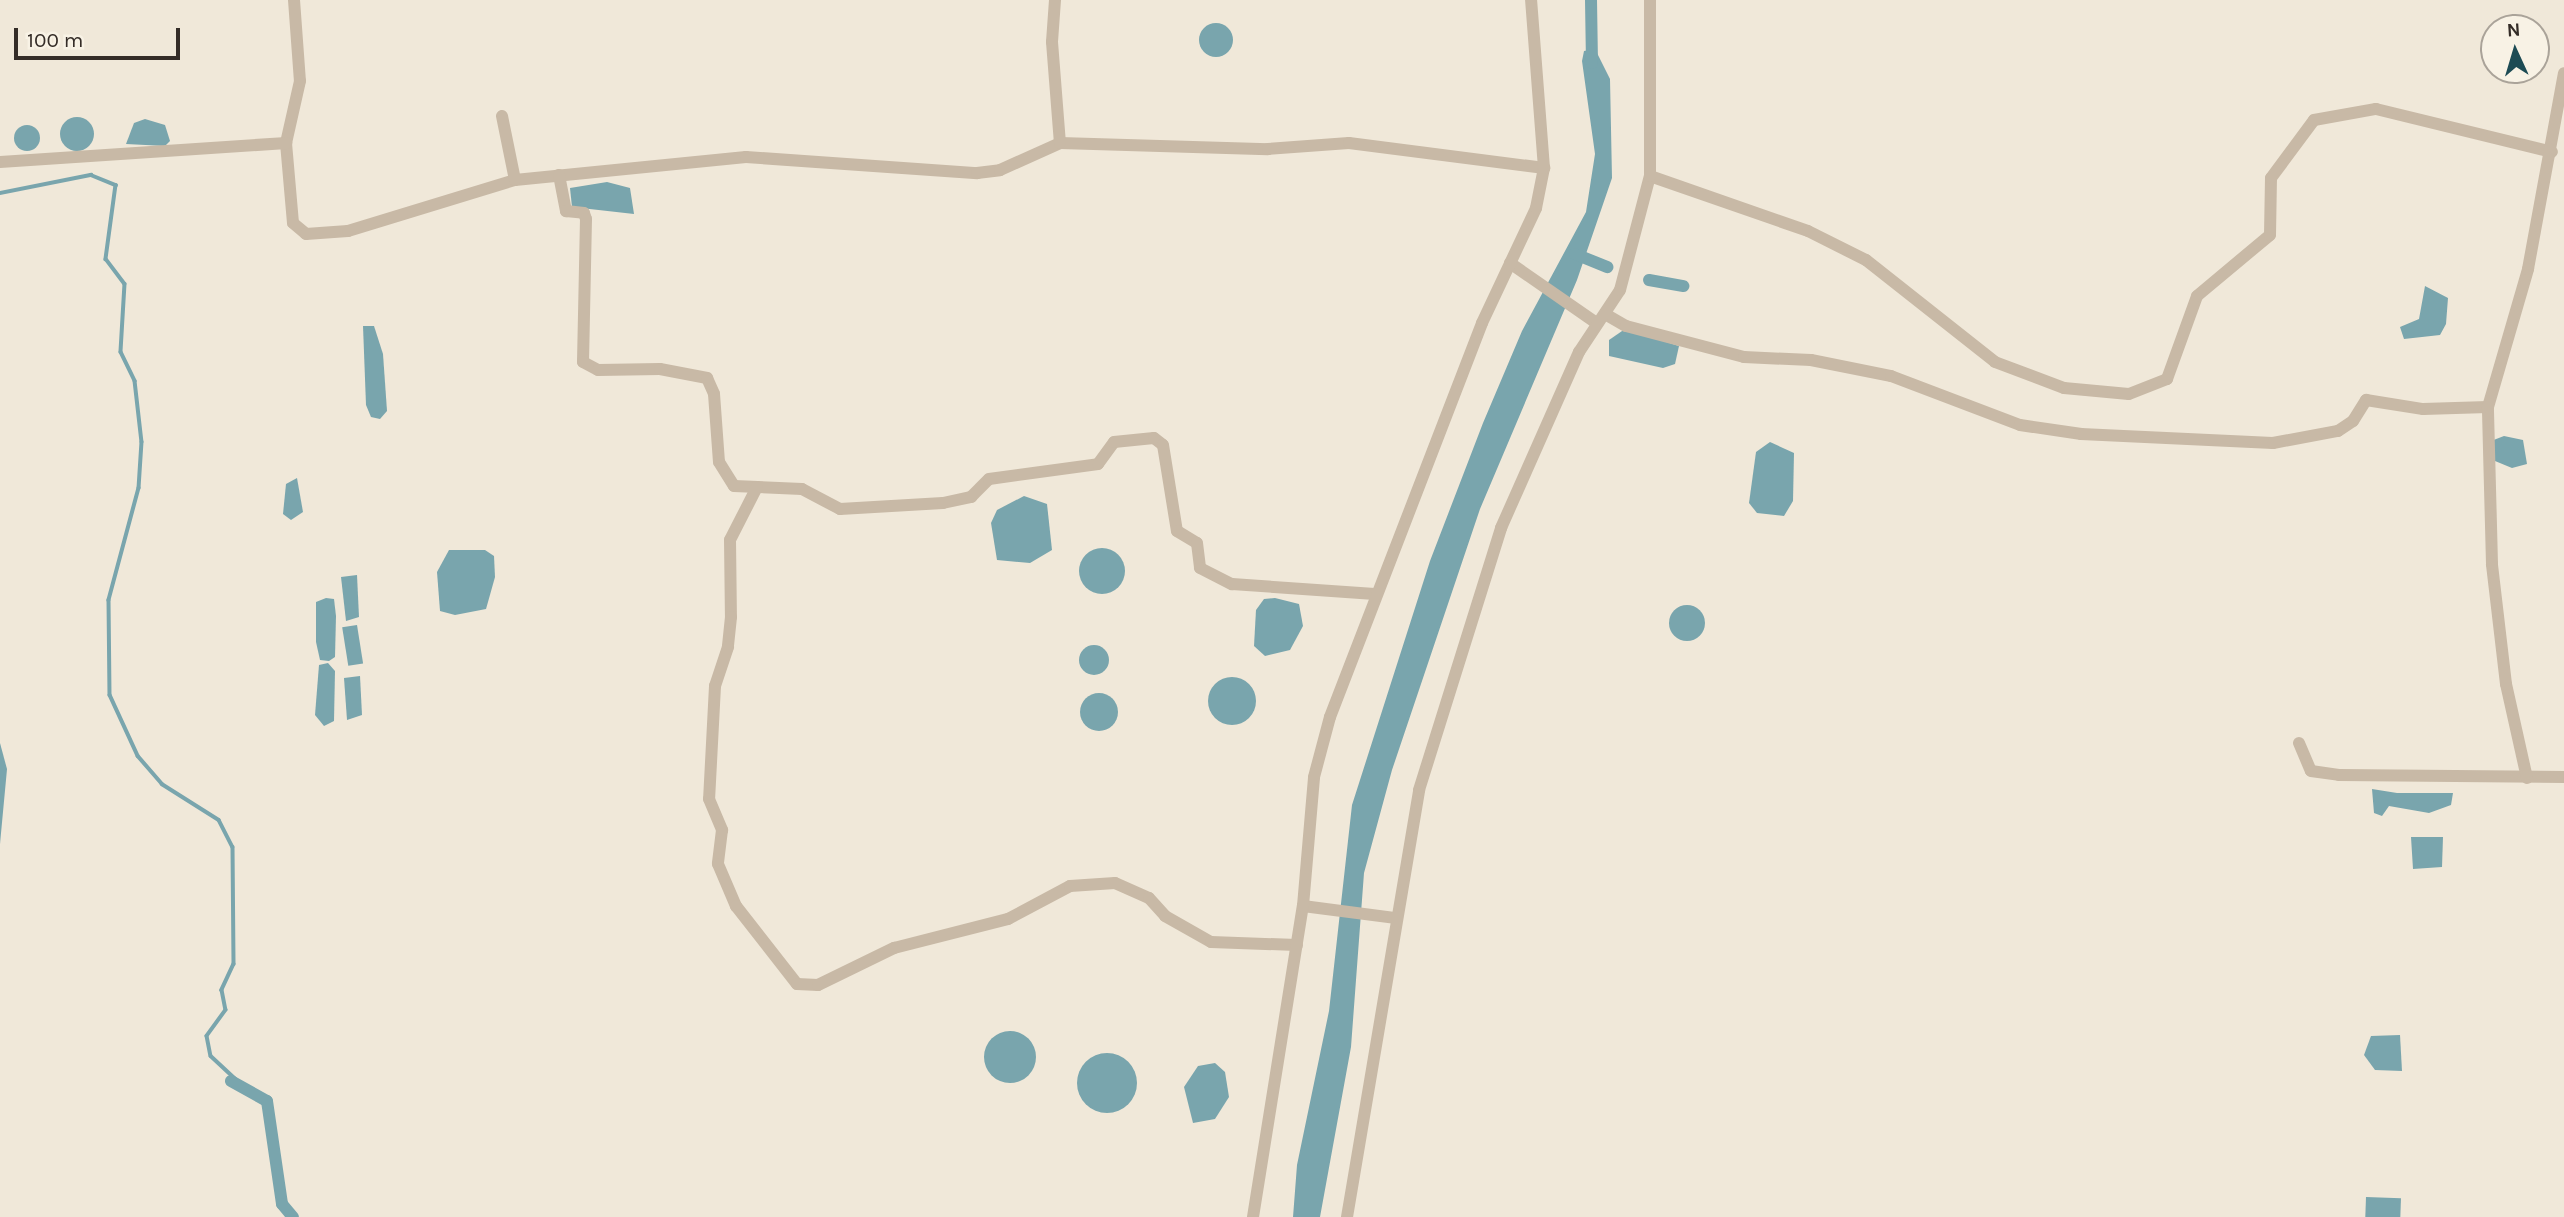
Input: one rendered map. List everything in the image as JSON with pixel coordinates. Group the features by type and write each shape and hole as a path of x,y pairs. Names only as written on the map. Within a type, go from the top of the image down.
{"street":[{"path":"294,0 300,81 286,143 293,223 306,234 348,231 515,180 746,157 977,173 1000,170 1060,143 1268,149 1349,143 1544,168"},
{"path":"1055,0 1052,42 1060,143"},
{"path":"1253,1217 1303,906 1314,777 1375,594 1510,263 1536,208 1544,168 1531,0"},
{"path":"1347,1217 1419,790 1501,528 1600,318 1620,290 1650,176 1650,0"},
{"path":"2527,778 2506,684 2492,564 2488,407 2528,269 2552,152 2564,73"},
{"path":"1650,176 1808,230 1866,260 1995,362 2064,388 2129,394 2167,379 2197,296 2270,235 2271,178 2314,120 2376,109 2552,152"},
{"path":"502,116 515,180"},
{"path":"0,162 286,143"},
{"path":"558,175 566,211 584,213 586,219 583,362 598,370 660,369 707,378 715,394 719,462 734,486 802,489 840,509 943,503 971,497 989,479 1098,464 1114,442 1154,438 1163,445 1177,531 1197,543 1200,568 1232,584 1375,594"},
{"path":"1510,263 1600,318 1626,326 1744,357 1811,360 1891,376 2020,425 2081,434 2273,443 2338,431 2353,421 2366,400 2423,409 2488,407"},
{"path":"757,487 730,540 731,617 728,647 715,686 709,799 722,830 718,864 736,906 797,984 818,985 894,948 1008,919 1070,886 1115,883 1149,898 1174,922 1211,942 1297,945"},
{"path":"2299,743 2311,771 2527,778 2564,776"},
{"path":"1303,906 1396,918"}],"water":[{"path":"1216,23 1228,28 1233,40 1228,52 1216,57 1204,52 1199,40 1204,28"},
{"path":"1595,49 1610,79 1612,178 1577,280 1480,509 1392,770 1364,873 1351,1047 1320,1217 1293,1217 1297,1165 1329,1011 1352,805 1430,561 1483,423 1522,331 1586,212 1595,154 1582,61 1584,51"},
{"path":"77,117 89,122 94,134 89,146 77,151 65,146 60,134 65,122"},
{"path":"145,119 165,125 170,141 165,146 126,144 134,123"},
{"path":"27,125 37,128 40,138 37,148 27,151 17,148 14,138 17,128"},
{"path":"607,182 630,188 634,214 572,207 570,188"},
{"path":"2425,286 2448,298 2446,324 2440,335 2404,339 2400,327 2419,319"},
{"path":"363,326 374,326 383,354 387,411 380,419 371,417 366,405"},
{"path":"1625,329 1679,346 1675,364 1663,368 1609,356 1609,340"},
{"path":"2504,436 2523,440 2527,464 2512,468 2495,461 2491,441"},
{"path":"1770,442 1794,453 1793,501 1784,516 1757,513 1749,503 1756,452"},
{"path":"297,478 303,512 291,520 283,514 286,484"},
{"path":"1024,496 1047,504 1052,550 1030,563 997,560 991,523 997,510"},
{"path":"1102,548 1119,554 1125,571 1119,588 1102,594 1085,588 1079,571 1085,554"},
{"path":"449,550 485,550 494,556 495,577 486,609 455,615 440,611 437,572"},
{"path":"357,575 359,617 346,621 341,577"},
{"path":"326,598 334,599 336,616 335,657 329,661 320,660 316,642 316,602"},
{"path":"1275,598 1299,604 1303,626 1290,650 1265,656 1254,646 1256,610 1264,599"},
{"path":"1687,605 1700,610 1705,623 1700,636 1687,641 1674,636 1669,623 1674,610"},
{"path":"357,625 363,664 348,666 342,627"},
{"path":"1094,645 1100,646 1108,654 1108,666 1100,674 1094,675 1088,674 1080,666 1079,660 1080,654 1088,646"},
{"path":"328,663 335,671 334,721 324,726 315,715 319,665"},
{"path":"360,676 362,715 347,720 344,678"},
{"path":"1232,677 1249,684 1256,701 1249,718 1232,725 1215,718 1208,701 1215,684"},
{"path":"1099,693 1112,699 1118,712 1112,725 1099,731 1086,725 1080,712 1086,699"},
{"path":"0,743 7,769 0,844"},
{"path":"2372,789 2397,793 2453,793 2451,805 2429,813 2389,806 2382,816 2374,813"},
{"path":"2411,837 2443,837 2442,867 2413,869"},
{"path":"1010,1031 1020,1033 1028,1039 1034,1047 1034,1067 1028,1075 1020,1081 1010,1083 1000,1081 992,1075 986,1067 984,1057 986,1047 992,1039 1000,1033"},
{"path":"2400,1035 2402,1071 2375,1070 2364,1055 2371,1036"},
{"path":"1107,1053 1128,1062 1137,1083 1128,1104 1107,1113 1086,1104 1077,1083 1086,1062"},
{"path":"1215,1063 1225,1072 1229,1097 1215,1119 1193,1123 1184,1087 1198,1066"},
{"path":"2366,1197 2401,1198 2400,1217 2365,1217"}],"waterway":[{"path":"1591,0 1592,63"},
{"path":"0,193 91,175 116,185 106,259 125,284 121,352 135,381 142,442 139,488 109,600 110,695 138,756 162,784 219,820 233,847 234,964 222,990 226,1010 207,1036 211,1056 241,1084"},
{"path":"1575,254 1608,267"},
{"path":"1649,280 1683,286"},
{"path":"231,1081 267,1101 282,1204 293,1217"}]}
